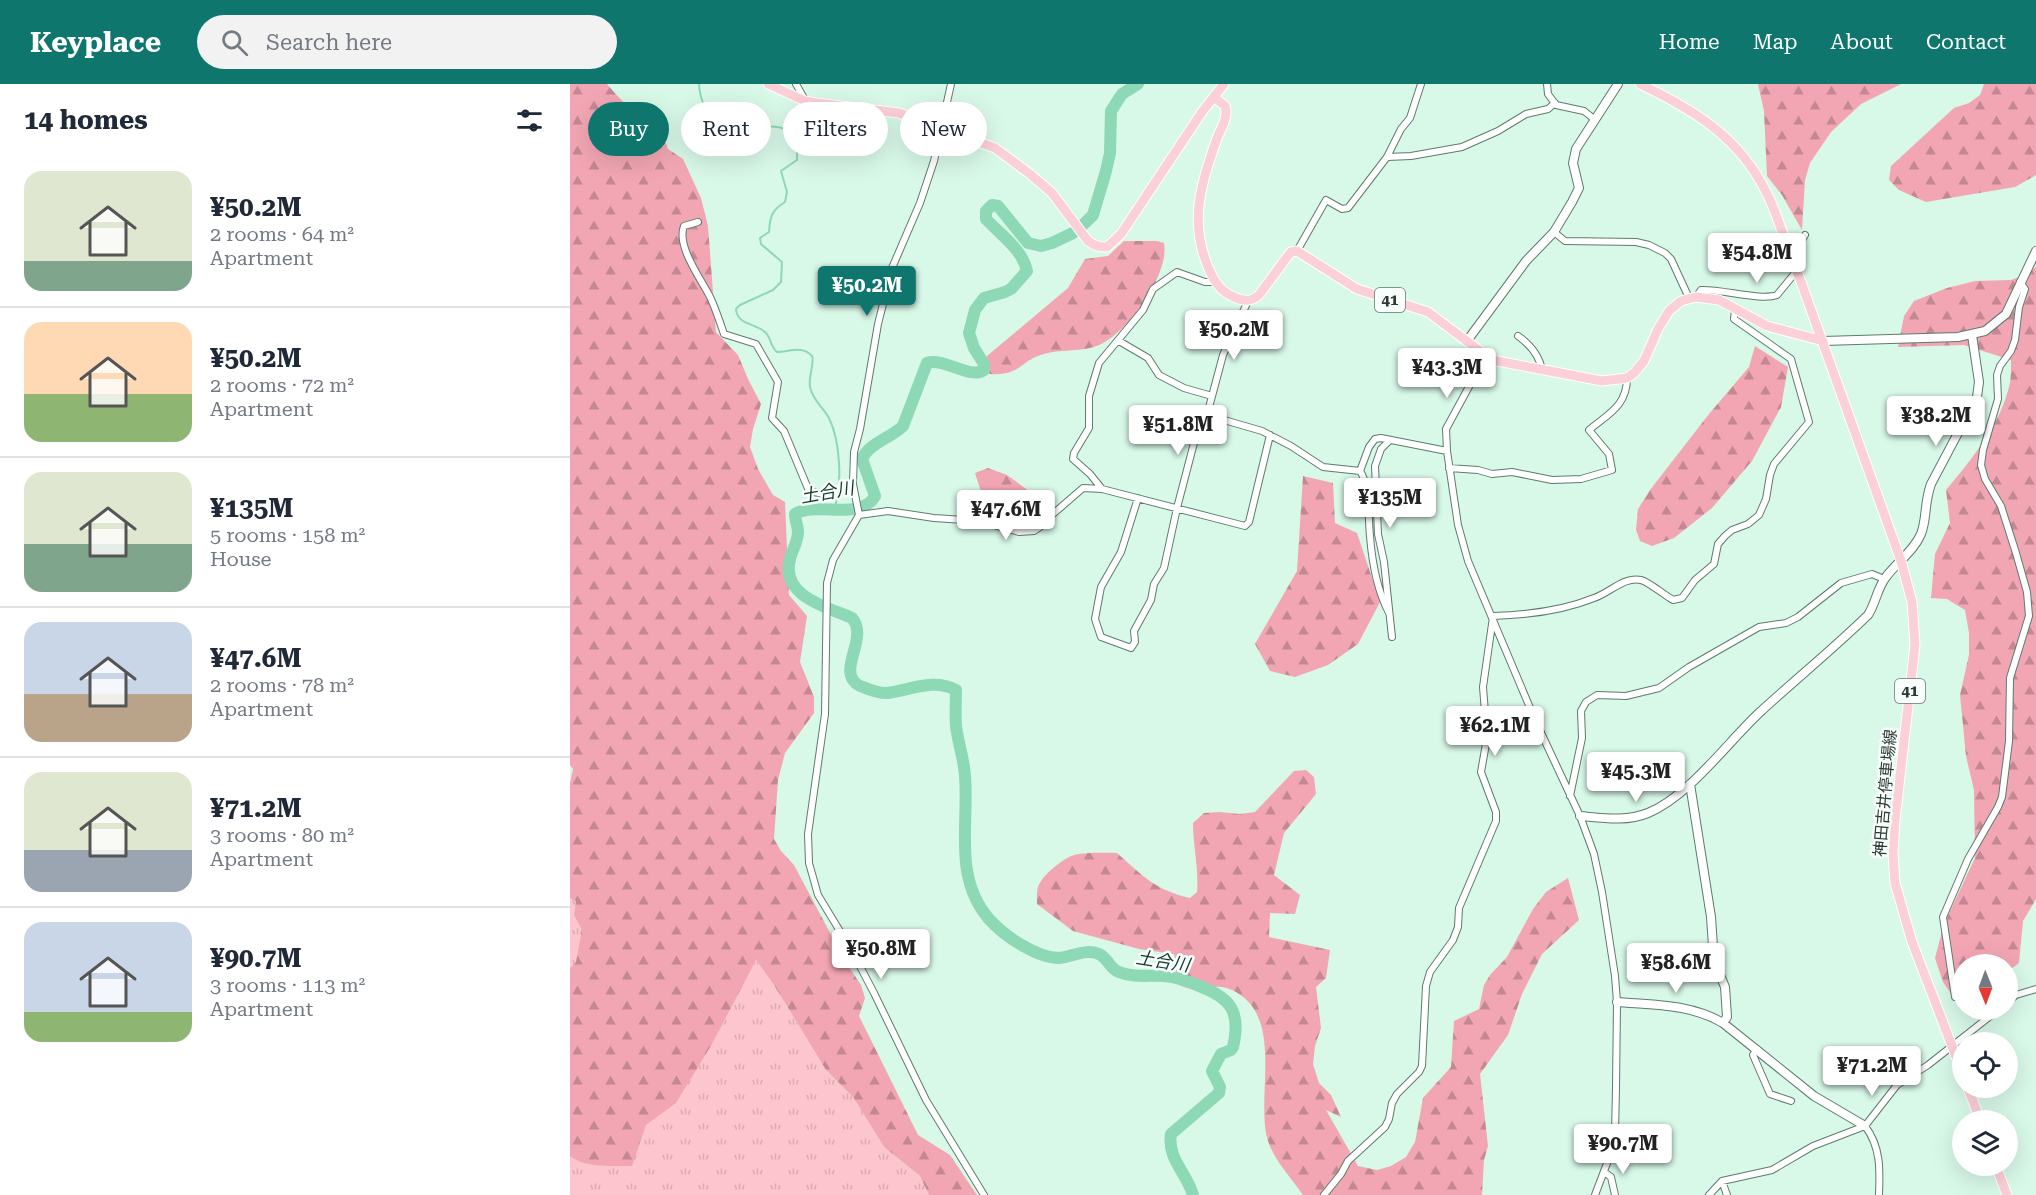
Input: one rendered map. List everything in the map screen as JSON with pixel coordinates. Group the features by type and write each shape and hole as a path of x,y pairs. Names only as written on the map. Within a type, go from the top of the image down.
{"main road":[{"path":"768,84 805,100 900,114"},
{"path":"987,145 1012,160 1052,193 1095,246 1107,247 1115,242 1224,84"},
{"name":"神田吉井停車場線","path":"1640,84 1690,109 1728,139 1758,177 1786,242 1823,341 1901,561 1912,602 1915,645 1895,820 1893,853 1895,883 1912,942 1952,1046"},
{"path":"1214,97 1225,106 1227,117 1217,139 1201,190 1197,230 1205,260 1216,282 1228,295 1248,302 1259,295 1291,252 1297,251"},
{"name":"41","path":"1297,251 1357,289 1428,312 1491,360 1602,381 1627,378"},
{"path":"1627,378 1644,361 1669,311 1681,301 1693,298 1719,300 1767,326 1823,341"},
{"path":"2000,1176 2007,1195"}],"street":[{"path":"796,84 805,100"},
{"path":"948,102 951,84"},
{"path":"1297,251 1326,200 1342,209 1348,208 1387,157 1401,129 1410,118 1421,84"},
{"path":"1547,84 1548,94 1555,103 1563,108 1584,111 1594,119"},
{"path":"1467,341 1526,261 1554,232 1579,188 1573,156 1581,139 1618,84"},
{"path":"1387,157 1411,156 1438,149 1462,147 1498,131 1526,114 1548,109 1555,103"},
{"path":"935,156 920,203 892,268 878,324 854,452 854,490 859,515 833,560 827,584 825,714 808,834 809,863 818,895 869,983 926,1100 984,1195"},
{"path":"698,222 684,226 681,232 685,250 712,300 724,334 756,344 778,382 772,418 784,431 809,491 824,494 854,490"},
{"path":"1554,232 1565,241 1636,242 1649,245 1665,253 1671,260 1693,298 1701,290 1763,297 1777,295 1795,273 1800,243 1805,235"},
{"path":"1823,341 1958,337 1985,332 2006,314 2036,251"},
{"path":"1102,489 1073,459 1074,453 1089,428 1089,396 1100,363 1143,310 1152,289 1177,272 1205,282 1216,282"},
{"path":"1952,977 1943,917 1968,859 2002,797 2009,741 2010,678 2029,616 2027,592 2016,553 2001,506 1985,479 1981,465 1983,450 1998,399 1997,375 2000,366 2012,351 2018,331 2019,307 2025,289 2020,282"},
{"path":"1138,498 1121,552 1101,587 1095,619 1101,637 1131,648 1135,642 1134,631 1150,600 1154,584 1164,568 1195,439 1207,415 1223,355 1248,302"},
{"path":"1493,616 1528,615 1567,606 1593,599 1616,585 1635,580 1642,580 1673,600 1682,598 1695,580 1714,564 1718,544 1725,536 1732,530 1748,524 1759,515 1766,499 1774,464 1809,422 1791,359 1734,319 1735,310"},
{"path":"1580,816 1614,819 1637,817 1662,807 1690,784 1758,714 1868,615 1884,579 1918,541 1922,533 1926,497 1931,484 1977,397 1979,382 1972,334"},
{"path":"1518,336 1526,341 1539,358 1542,370"},
{"path":"1119,341 1148,357 1159,375 1184,388 1212,396"},
{"path":"1485,357 1446,429 1449,468 1462,541 1468,561 1536,722 1580,816 1594,854 1602,892 1617,1002 1615,1132 1595,1195"},
{"path":"1449,468 1478,470 1492,474 1512,472 1552,480 1581,479 1612,470 1609,454 1589,430 1622,402 1626,394 1627,378"},
{"path":"1207,415 1262,431 1323,467 1360,471"},
{"path":"859,515 888,511 934,518 979,521 1019,532 1034,531 1083,488 1102,489 1245,526 1249,522 1270,435"},
{"path":"1360,471 1369,447 1375,439 1381,438 1447,451"},
{"path":"1390,440 1381,449 1375,466 1378,534 1384,562 1392,637"},
{"path":"1360,471 1368,505 1373,561 1384,604 1389,613"},
{"path":"1570,796 1582,738 1581,711 1586,702 1597,695 1626,696 1659,688 1689,667 1759,627 1786,623 1798,617 1841,583 1872,574 1884,579"},
{"path":"1324,1195 1348,1161 1385,1127 1397,1094 1422,1066 1426,986 1430,972 1453,940 1458,927 1459,908 1496,821 1496,812 1481,772 1487,738 1483,687 1493,616"},
{"path":"1690,784 1711,917 1714,961 1725,987 1727,1017 1724,1023"},
{"path":"2018,993 2036,988"},
{"path":"1617,1002 1690,1008 1703,1012 1724,1023 1814,1096 1865,1126 1873,1138 1879,1156 1879,1195"},
{"path":"1970,1032 1985,1020"},
{"path":"1709,1195 1722,1181 1772,1170 1813,1146 1865,1126 1897,1085 1952,1046"},
{"path":"1757,1049 1754,1055 1770,1094 1791,1101"},
{"path":"1604,1172 1611,1178 1615,1195"},
{"path":"1722,1181 1727,1195"}],"green space":[{"path":"570,84 607,84 624,102 588,102 588,156 669,156 669,150 683,159 701,198 708,226 716,332 738,355 761,404 750,447 758,469 773,495 785,502 789,595 807,616 800,662 814,697 814,713 785,753 778,780 774,839 794,865 845,961 861,985 865,998 859,1016 918,1135 950,1155 977,1195 929,1195 920,1176 884,1147 853,1097 826,1070 756,960 712,1044 676,1103 646,1125 632,1166 583,1163 570,1156 570,968 576,962 582,930 574,915 576,901 570,898 570,783 573,769 570,765"},
{"path":"1758,84 1901,84 1861,104 1831,132 1810,163 1805,180 1802,230 1782,195 1767,176 1764,111"},
{"path":"1984,84 2036,84 2036,175 2015,187 1926,202 1899,190 1889,180 1891,166 1954,108 1969,103 1980,95"},
{"path":"1124,241 1164,243 1164,256 1153,288 1143,304 1119,331 1094,347 1044,354 1009,373 990,374 983,366 987,356 1068,288 1085,259 1108,256"},
{"path":"2036,267 2036,899 2023,921 2019,963 2018,954 1952,954 1952,995 1943,982 1935,958 1944,924 1975,858 1974,790 1966,756 1960,695 1969,655 1969,633 1965,610 1947,599 1931,598 1935,554 1950,523 1946,490 1975,453 2000,413 2010,383 2011,360 1964,345 1898,347 1904,316 1914,301 1947,288 1975,281 2011,280"},
{"path":"1755,346 1788,367 1781,407 1752,461 1712,508 1674,538 1652,546 1640,541 1636,530 1638,509 1709,414 1749,367"},
{"path":"988,468 1007,475 1033,494 1039,508 1031,518 1022,522 1000,521 985,504 975,473"},
{"path":"1303,476 1333,483 1335,523 1357,533 1380,602 1358,644 1328,665 1295,677 1270,671 1255,644 1297,571"},
{"path":"1306,770 1314,777 1316,794 1284,833 1274,875 1300,895 1295,914 1270,913 1269,937 1330,950 1326,978 1316,987 1321,1028 1315,1046 1313,1064 1319,1083 1331,1095 1341,1117 1326,1110 1358,1166 1377,1170 1391,1166 1406,1157 1415,1142 1423,1098 1451,1067 1454,1021 1479,1009 1484,985 1507,957 1533,909 1546,892 1568,878 1579,920 1542,954 1522,994 1508,1035 1480,1074 1488,1146 1484,1160 1482,1195 1303,1195 1276,1158 1268,1141 1264,1115 1263,1034 1258,1016 1248,1001 1227,988 1195,990 1179,985 1174,954 1139,949 1073,931 1037,904 1038,886 1047,874 1074,855 1090,853 1117,853 1158,886 1190,898 1197,892 1193,823 1204,813 1255,812 1294,771"},
{"path":"570,898 756,960 826,1070 853,1097 884,1147 920,1176 929,1195 570,1195"}],"waterway":[{"path":"699,84 703,103 719,122 729,127 783,128 791,133 796,142 797,160 781,171 787,192 785,202 772,214 769,232 760,238 761,244 782,262 781,282 773,290 736,309 743,321 765,332 777,352 800,350 812,356 811,392 829,418 838,450 839,488 834,509"},
{"name":"土合川","path":"1138,84 1122,94 1111,111 1110,153 1106,171 1093,215 1085,223 1073,233 1041,246 1028,243 998,206 992,205 986,211 986,219 1016,249 1027,271 1011,289 984,298 975,310 969,333 974,348 984,364 984,370 972,372 941,363 927,363 903,426 865,453 862,459 875,496 868,504 859,508 815,509 795,514 798,536 790,559 789,572 792,582 808,598 852,618 857,635 850,673 853,680 860,686 884,693 930,685 956,690 956,726 965,776 967,868 978,903 995,926 1021,945 1041,954 1059,958 1094,952 1102,956 1119,972 1135,976 1158,976 1186,981 1219,996 1231,1008 1236,1025 1233,1047 1221,1054 1212,1071 1220,1087 1219,1093 1171,1134 1172,1151 1193,1195"}]}
